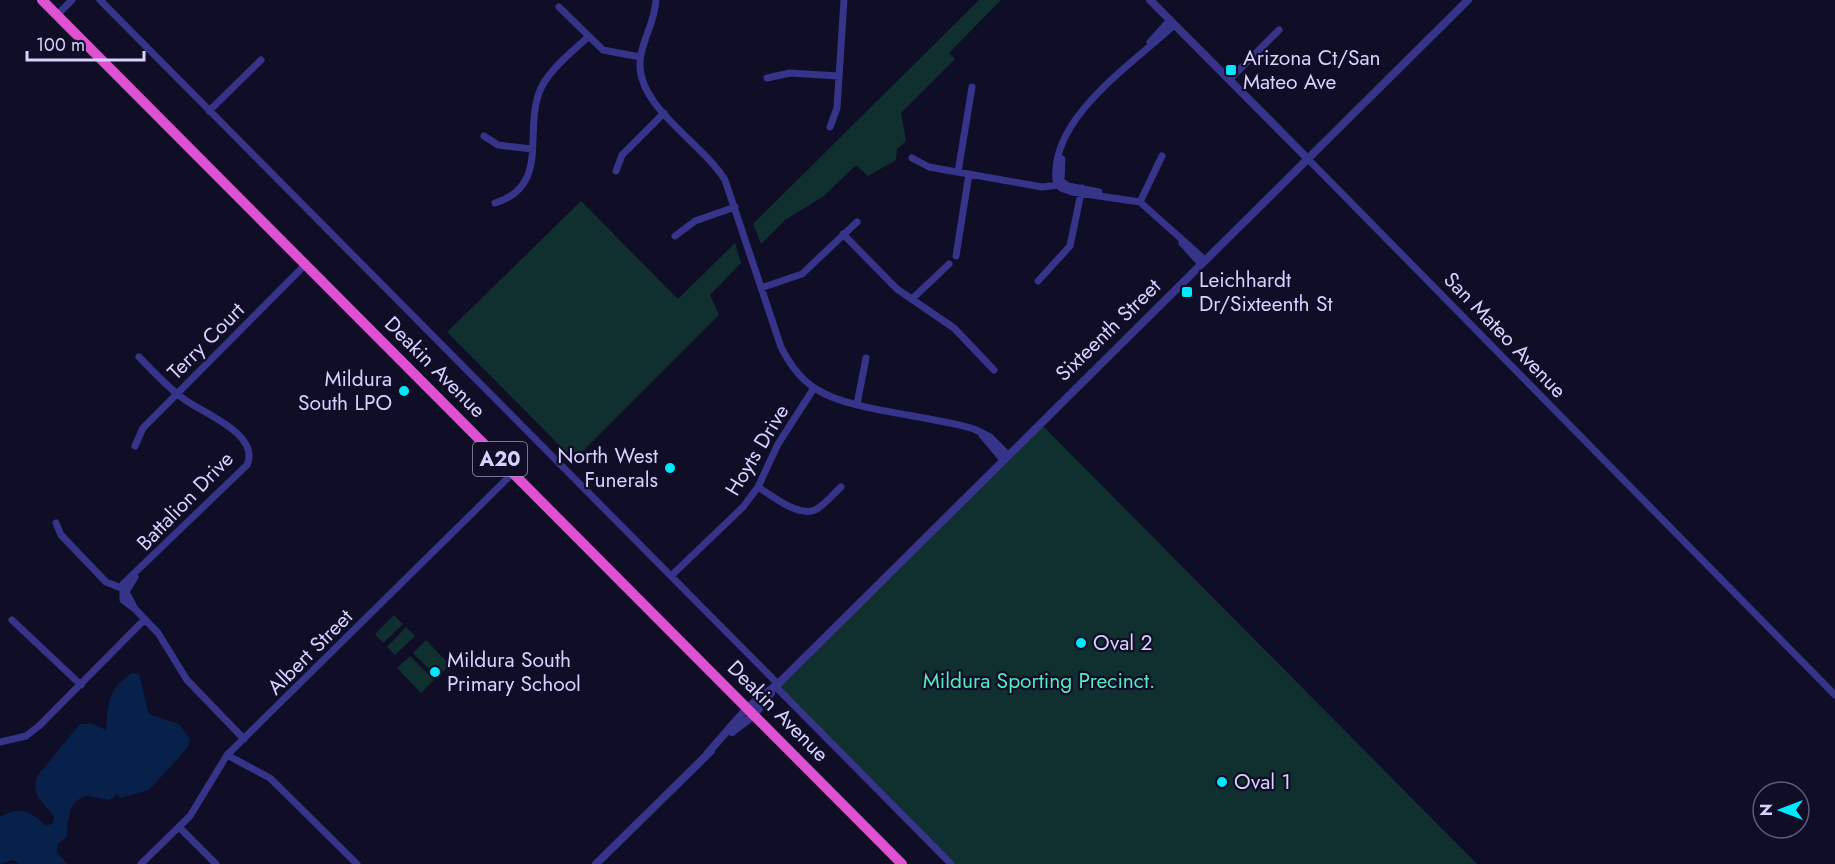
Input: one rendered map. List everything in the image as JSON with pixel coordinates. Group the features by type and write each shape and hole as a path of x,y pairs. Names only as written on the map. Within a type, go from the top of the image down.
{"highway":[{"name":"Deakin Avenue","path":"42,0 902,864"}],"street":[{"path":"57,15 72,0"},
{"name":"Deakin Avenue","path":"100,0 671,576 951,864"},
{"path":"656,0 655,12 640,57 641,76 645,89 664,113 718,169 735,207 785,357 814,388 857,404 978,431 1005,457"},
{"path":"830,127 837,108 844,0"},
{"name":"San Mateo Avenue","path":"1150,0 1835,695"},
{"name":"Sixteenth Street","path":"596,864 1468,0"},
{"path":"559,7 588,37 609,52 640,57"},
{"path":"1058,182 1055,170 1068,130 1078,116 1172,22"},
{"path":"1229,80 1279,30"},
{"path":"495,203 512,196 524,185 530,172 537,101 542,87 552,72 588,37"},
{"path":"209,111 261,60"},
{"path":"767,78 790,73 839,76"},
{"path":"958,172 972,87"},
{"path":"616,171 622,155 664,113"},
{"path":"484,136 498,145 532,149"},
{"path":"1140,202 1162,156"},
{"path":"912,158 929,167 1046,187 1058,182 1081,191 1140,202 1203,262"},
{"path":"956,256 969,174"},
{"path":"1038,281 1070,246 1081,191"},
{"path":"675,236 695,221 735,207"},
{"path":"761,288 802,274 857,222"},
{"path":"843,234 892,284 954,328 994,370"},
{"name":"Terry Court","path":"135,446 143,428 306,264"},
{"path":"912,299 949,264"},
{"name":"Battalion Drive","path":"124,589 136,574 247,465 250,456 247,446 222,420 176,394 139,357"},
{"path":"857,404 866,358"},
{"name":"Hoyts Drive","path":"671,576 743,507 758,487 778,444 814,388"},
{"name":"Albert Street","path":"141,864 179,828 195,808 227,755 513,473"},
{"path":"758,487 797,509 808,512 820,507 841,487"},
{"path":"56,523 61,536 106,582 124,589 135,609 158,633 187,680 244,739"},
{"path":"0,742 16,739 32,732 145,619"},
{"path":"12,620 81,685"},
{"path":"227,755 270,778 357,864"},
{"path":"179,828 216,864"}],"green space":[{"path":"979,0 1001,0 949,53 955,59 901,113 906,141 897,149 896,160 868,176 856,165 824,196 785,220 761,244 753,224"},
{"path":"581,201 678,299 735,243 741,263 710,295 719,315 574,460 447,332"},
{"name":"Mildura Sporting Precinct.","path":"1039,422 1477,864 951,864 775,686"},
{"path":"394,615 403,624 383,643 375,634"},
{"path":"406,627 415,636 395,655 387,647"},
{"path":"426,640 450,665 437,677 413,653"},
{"path":"410,656 434,680 421,693 397,668"}],"water":[{"path":"132,673 139,674 151,715 179,724 190,739 188,747 149,790 121,798 117,794 110,800 86,796 80,798 70,812 67,836 57,845 57,852 67,864 19,864 12,860 0,864 0,817 13,811 19,811 36,817 46,826 53,823 54,816 36,793 38,775 80,724 93,724 106,730 110,698 117,686"}],"place":[{"name":"Arizona Ct/San Mateo Ave","path":"1231,70"},
{"name":"Leichhardt Dr/Sixteenth St","path":"1187,292"},
{"name":"Mildura South LPO","path":"404,391"},
{"name":"North West Funerals","path":"670,468"},
{"name":"Oval 2","path":"1081,643"},
{"name":"Mildura South Primary School","path":"435,672"},
{"name":"Oval 1","path":"1222,782"}]}
